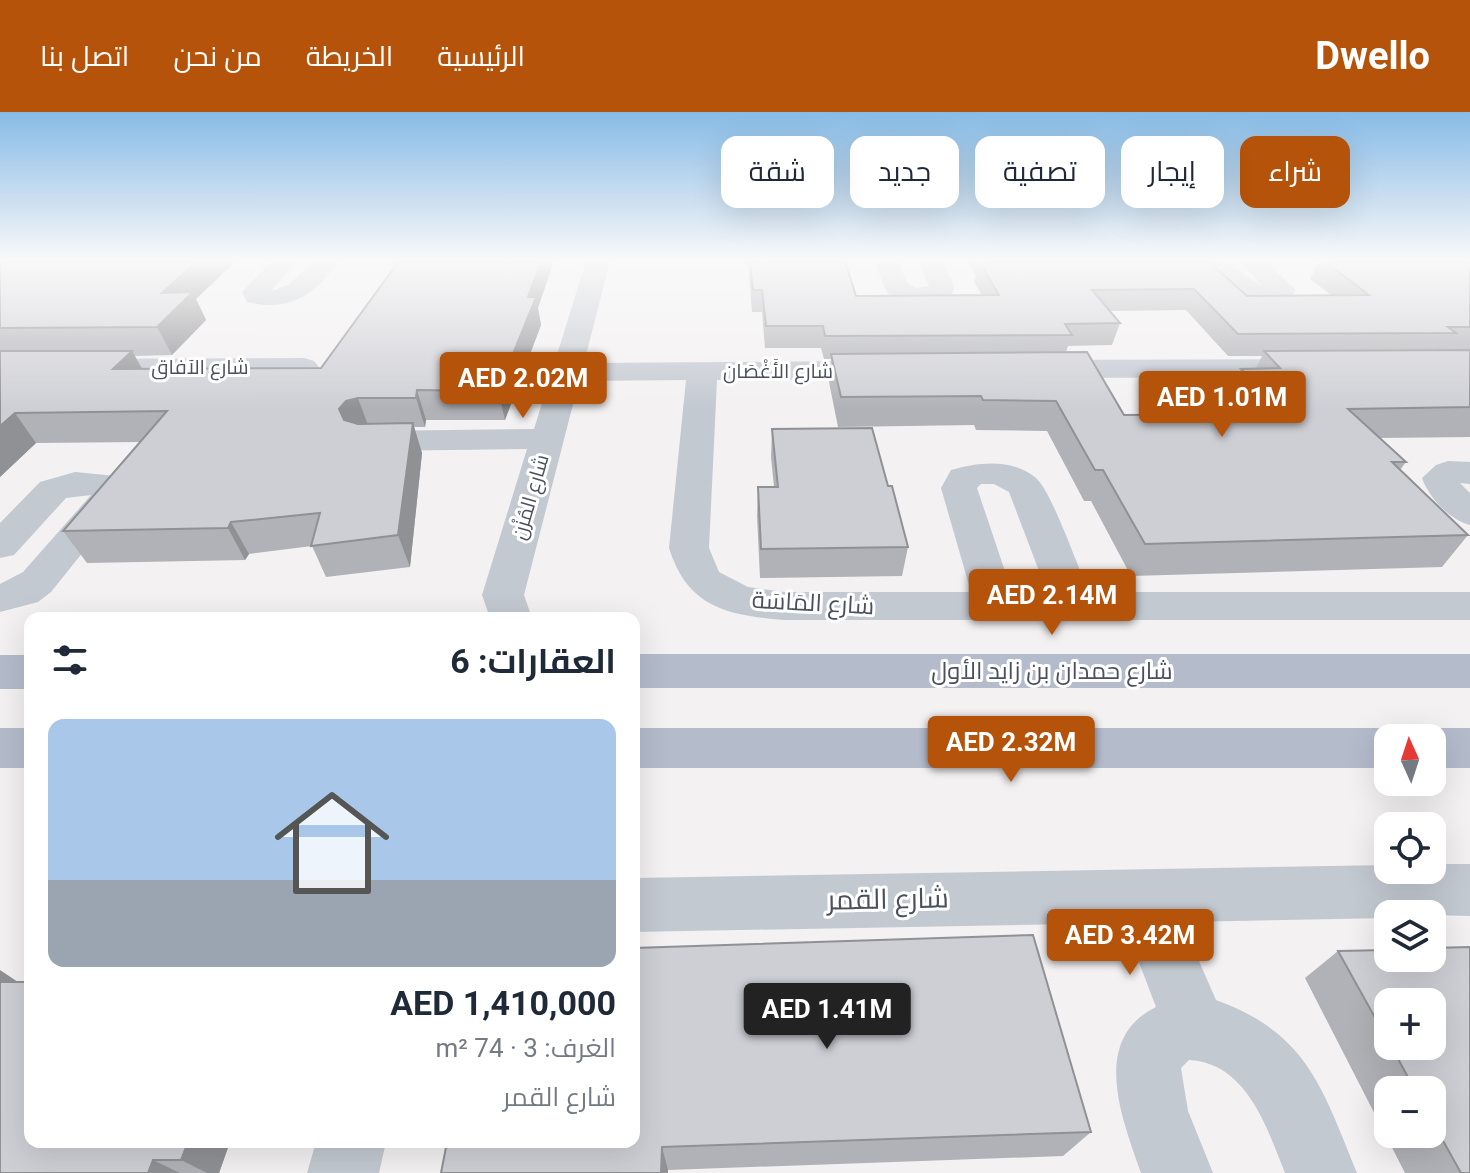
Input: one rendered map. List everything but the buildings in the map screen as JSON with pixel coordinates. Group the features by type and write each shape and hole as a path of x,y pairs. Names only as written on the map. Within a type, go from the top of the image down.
{"main road":[{"name":"شارع حمدان بن زايد الأول","path":"640,671 1470,671"},
{"path":"0,672 24,672"},
{"path":"0,748 24,748"},
{"path":"640,748 1374,748"},
{"path":"1446,748 1470,748"}],"street":[{"name":"شارع المُزْن","path":"496,610 584,311"},
{"name":"شارع الآفاق","path":"0,368 304,367"},
{"path":"1006,369 1342,368"},
{"name":"شارع الأَغْصَان","path":"566,372 910,370"},
{"name":"شارع المَاسَة","path":"702,371 689,548 697,571 715,589 747,603 784,606 1470,606"},
{"path":"370,441 547,439"},
{"path":"996,606 959,488 964,478 977,473 995,472 1013,478 1025,487 1074,606"},
{"path":"1470,473 1448,472 1440,478 1443,487 1470,514"},
{"path":"0,546 53,490 75,483 113,485 114,491 37,582 23,592 0,598"},
{"name":"شارع القمر","path":"640,905 1470,890"},
{"path":"1141,894 1196,1028"},
{"path":"1177,1173 1150,1094 1148,1070 1154,1048 1172,1031 1196,1028 1224,1034 1253,1052 1271,1071 1287,1097 1321,1173"},
{"path":"343,1173 349,1148"}]}
